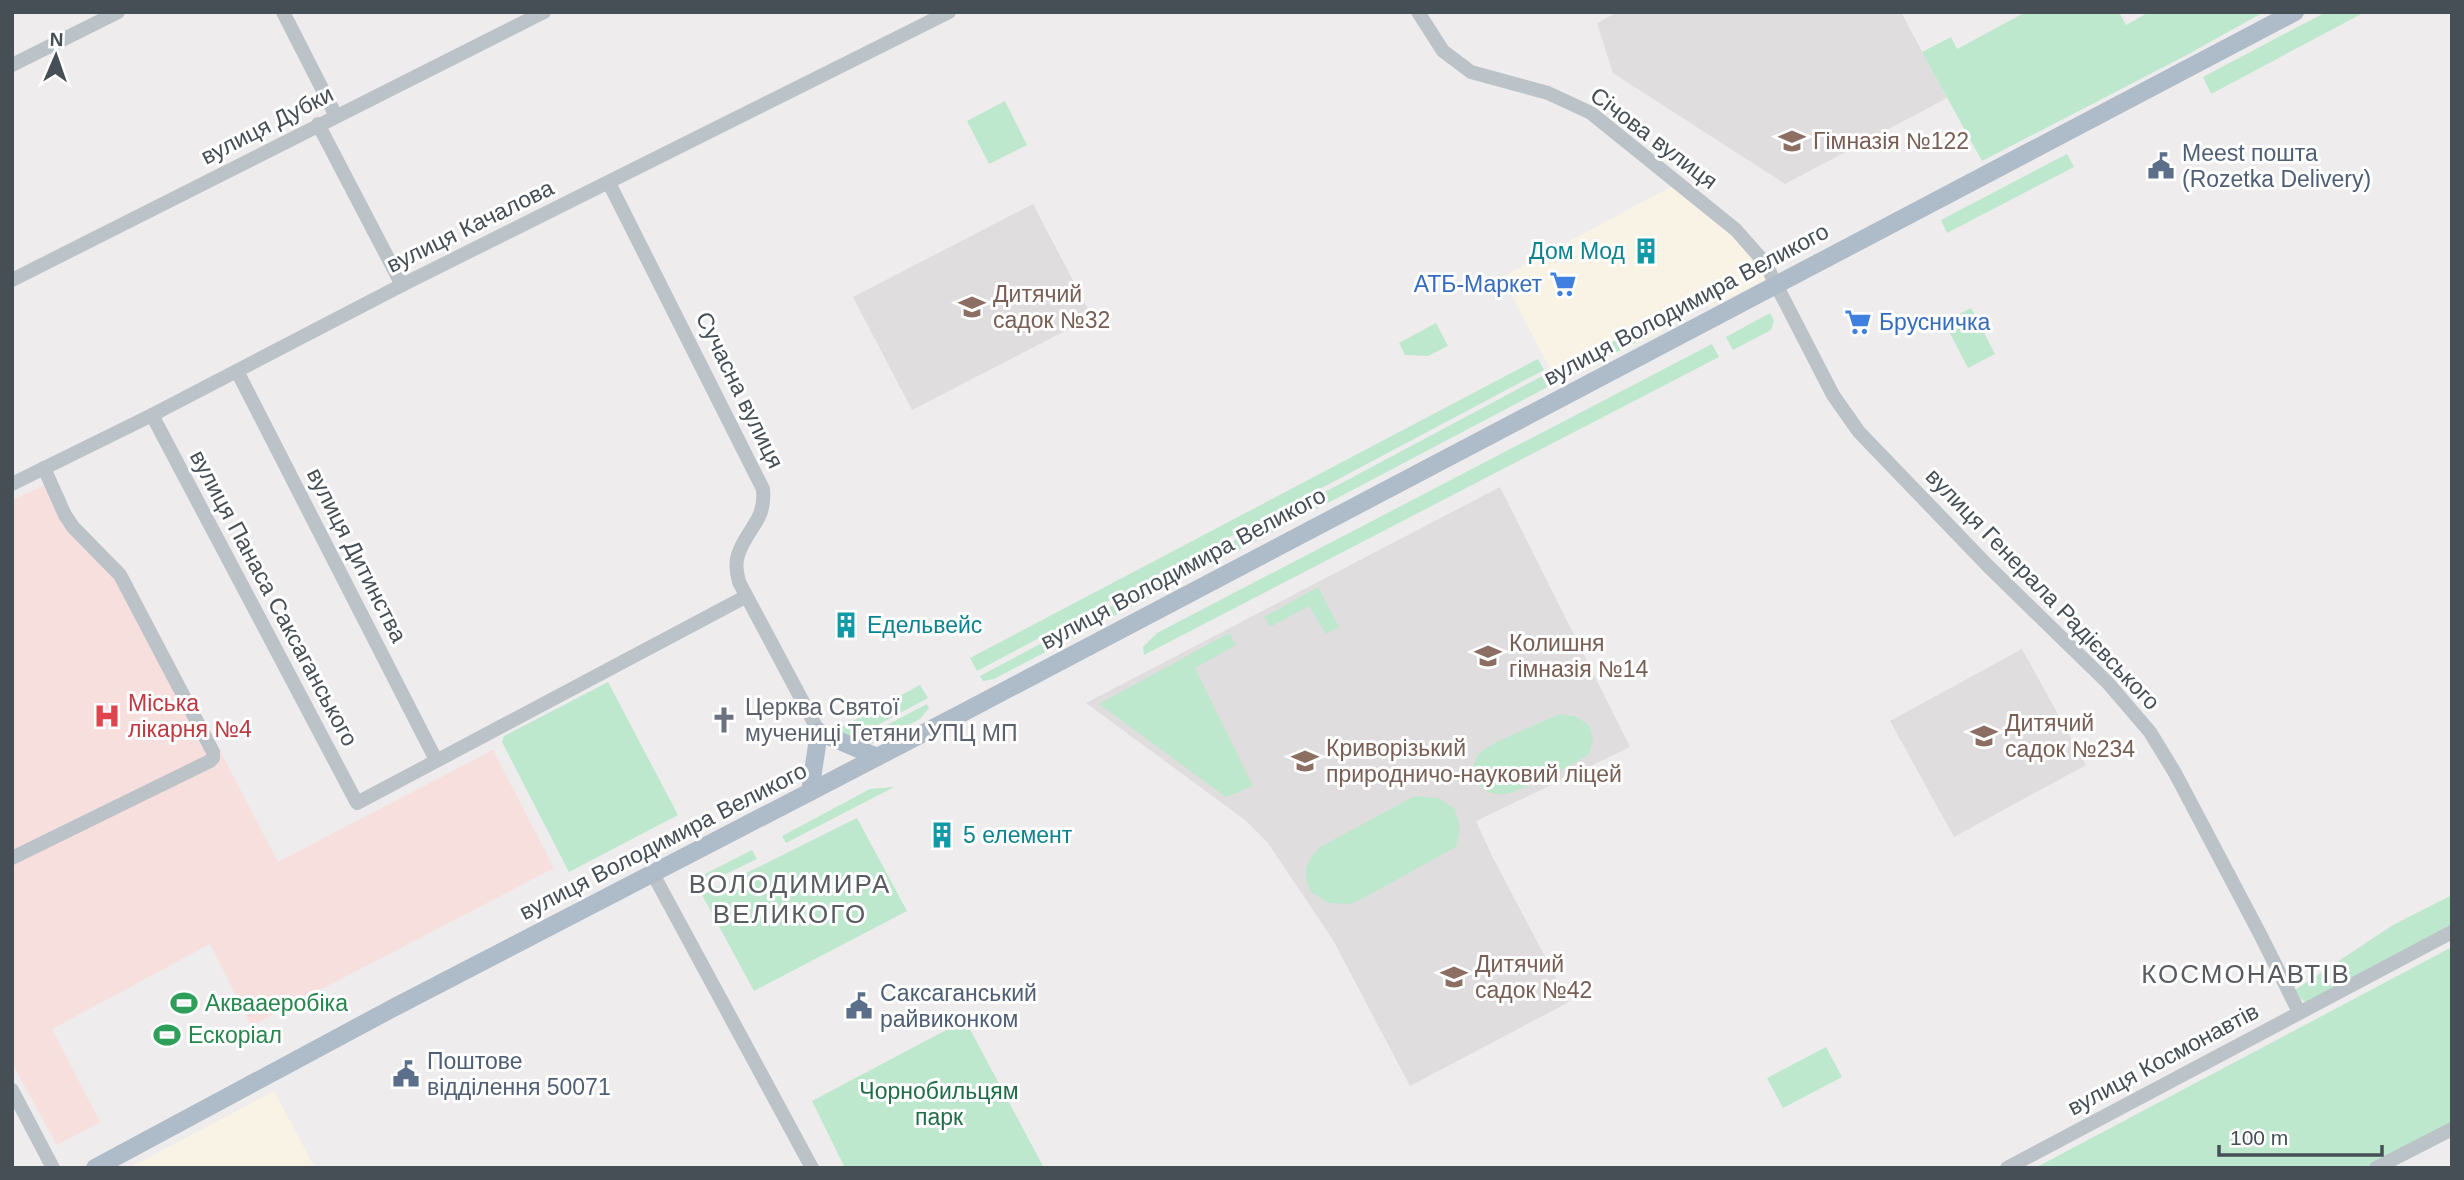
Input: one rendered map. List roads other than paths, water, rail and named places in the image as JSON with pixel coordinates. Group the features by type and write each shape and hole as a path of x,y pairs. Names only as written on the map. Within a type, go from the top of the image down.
{"main road":[{"name":"вулиця Володимира Великого","path":"95,1168 393,1008 877,757 2295,12"},
{"path":"810,792 819,733 877,757"}],"street":[{"path":"12,65 118,12"},
{"path":"283,12 336,116"},
{"name":"вулиця Дубки","path":"12,280 544,12"},
{"name":"вулиця Качалова","path":"12,484 152,415 402,285 950,12"},
{"name":"Січова вулиця","path":"1418,12 1443,51 1471,72 1561,97 1591,113 1736,230 1765,263 1777,285"},
{"path":"318,124 402,285"},
{"name":"Сучасна вулиця","path":"609,183 763,489 764,504 761,514 738,555 738,582 819,733"},
{"name":"вулиця Генерала Радієвського","path":"1777,285 1833,395 1859,432 1988,566 2108,683 2150,732 2175,773 2262,936 2299,1012"},
{"name":"вулиця Дитинства","path":"237,371 436,760"},
{"name":"вулиця Панаса Саксаганського","path":"152,415 357,803 436,760"},
{"path":"12,858 214,758 120,575 73,527 44,468"},
{"path":"436,760 745,597"},
{"path":"653,874 812,1168"},
{"name":"вулиця Космонавтів","path":"2007,1168 2452,932"},
{"path":"12,1090 53,1168"},
{"path":"2376,1168 2452,1129"}],"place":[{"name":"Гімназія №122","path":"1792,141"},
{"name":"Meest пошта (Rozetka Delivery)","path":"2161,166"},
{"name":"Дом Мод","path":"1646,251"},
{"name":"АТБ-Маркет","path":"1563,284"},
{"name":"Дитячий садок №32","path":"972,307"},
{"name":"Брусничка","path":"1858,322"},
{"name":"Едельвейс","path":"846,625"},
{"name":"Колишня гімназія №14","path":"1488,656"},
{"name":"Міська лікарня №4","path":"107,716"},
{"name":"Церква Святої мучениці Тетяни УПЦ МП","path":"724,720"},
{"name":"Дитячий садок №234","path":"1984,736"},
{"name":"Криворізький природничо-науковий ліцей","path":"1305,761"},
{"name":"5 елемент","path":"942,835"},
{"name":"Дитячий садок №42","path":"1454,977"},
{"name":"Аквааеробіка","path":"184,1003"},
{"name":"Саксаганський райвиконком","path":"859,1006"},
{"name":"Ескоріал","path":"167,1035"},
{"name":"Поштове відділення 50071","path":"406,1074"}],"district":[{"name":"ВОЛОДИМИРА ВЕЛИКОГО","path":"790,899"},
{"name":"КОСМОНАВТІВ","path":"2246,974"}],"park label":[{"name":"Чорнобильцям парк","path":"939,1104"}]}
